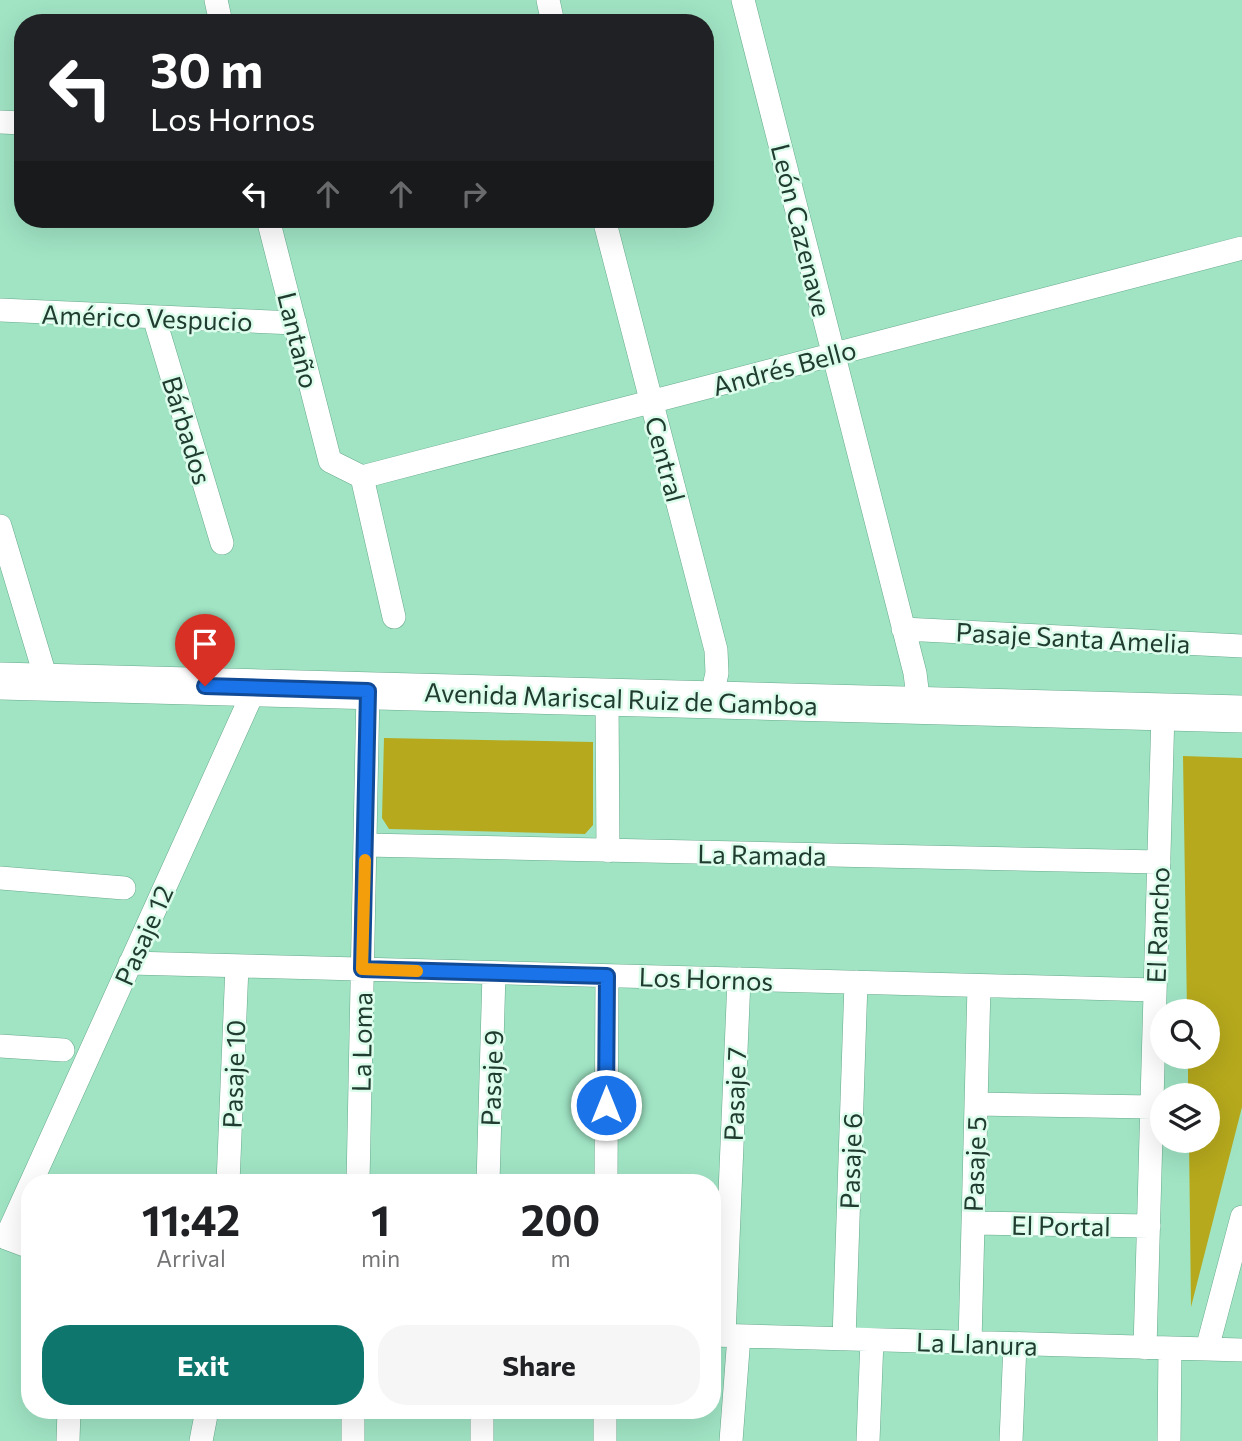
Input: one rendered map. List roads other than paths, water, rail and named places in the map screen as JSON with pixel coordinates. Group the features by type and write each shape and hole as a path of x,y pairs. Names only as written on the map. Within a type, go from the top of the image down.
{"main road":[{"name":"Avenida Mariscal Ruiz de Gamboa","path":"0,681 1242,715"}],"street":[{"name":"León Cazenave","path":"743,0 915,673 919,706"},
{"name":"Lantaño","path":"270,228 330,461 362,477"},
{"name":"Central","path":"606,228 716,650 717,673 711,700"},
{"name":"Andrés Bello","path":"362,477 1242,248"},
{"name":"Américo Vespucio","path":"0,310 295,323"},
{"name":"Bárbados","path":"154,317 222,543"},
{"path":"362,477 394,617"},
{"path":"0,526 47,682"},
{"name":"Pasaje Santa Amelia","path":"903,629 1242,646"},
{"name":"Pasaje 12","path":"35,1174 255,688"},
{"name":"La Loma","path":"358,1174 368,691"},
{"path":"607,697 608,851"},
{"name":"El Rancho","path":"1153,1083 1163,712"},
{"name":"La Ramada","path":"365,845 1159,862"},
{"path":"0,878 124,888"},
{"name":"Los Hornos","path":"130,963 1155,990"},
{"name":"Pasaje 10","path":"229,1174 237,966"},
{"name":"Pasaje 9","path":"488,1174 494,973"},
{"path":"606,1174 607,976"},
{"name":"Pasaje 7","path":"731,1441 725,1335 739,979"},
{"name":"Pasaje 6","path":"844,1339 856,982"},
{"name":"Pasaje 5","path":"970,1343 979,986"},
{"path":"0,1046 63,1050"},
{"path":"976,1104 1150,1107"},
{"name":"El Rancho","path":"1145,1348 1151,1153"},
{"name":"Pasaje 12","path":"21,1204 6,1238 21,1244"},
{"path":"1207,1349 1242,1217"},
{"name":"El Portal","path":"973,1223 1149,1226"},
{"name":"La Llanura","path":"725,1335 1242,1350"},
{"path":"869,1441 872,1339"},
{"path":"1011,1441 1015,1344"},
{"path":"1169,1441 1170,1348"},
{"path":"68,1441 69,1419"},
{"path":"201,1441 205,1419"},
{"path":"353,1441 354,1419"},
{"path":"482,1419 482,1441"},
{"path":"605,1419 605,1441"}]}
